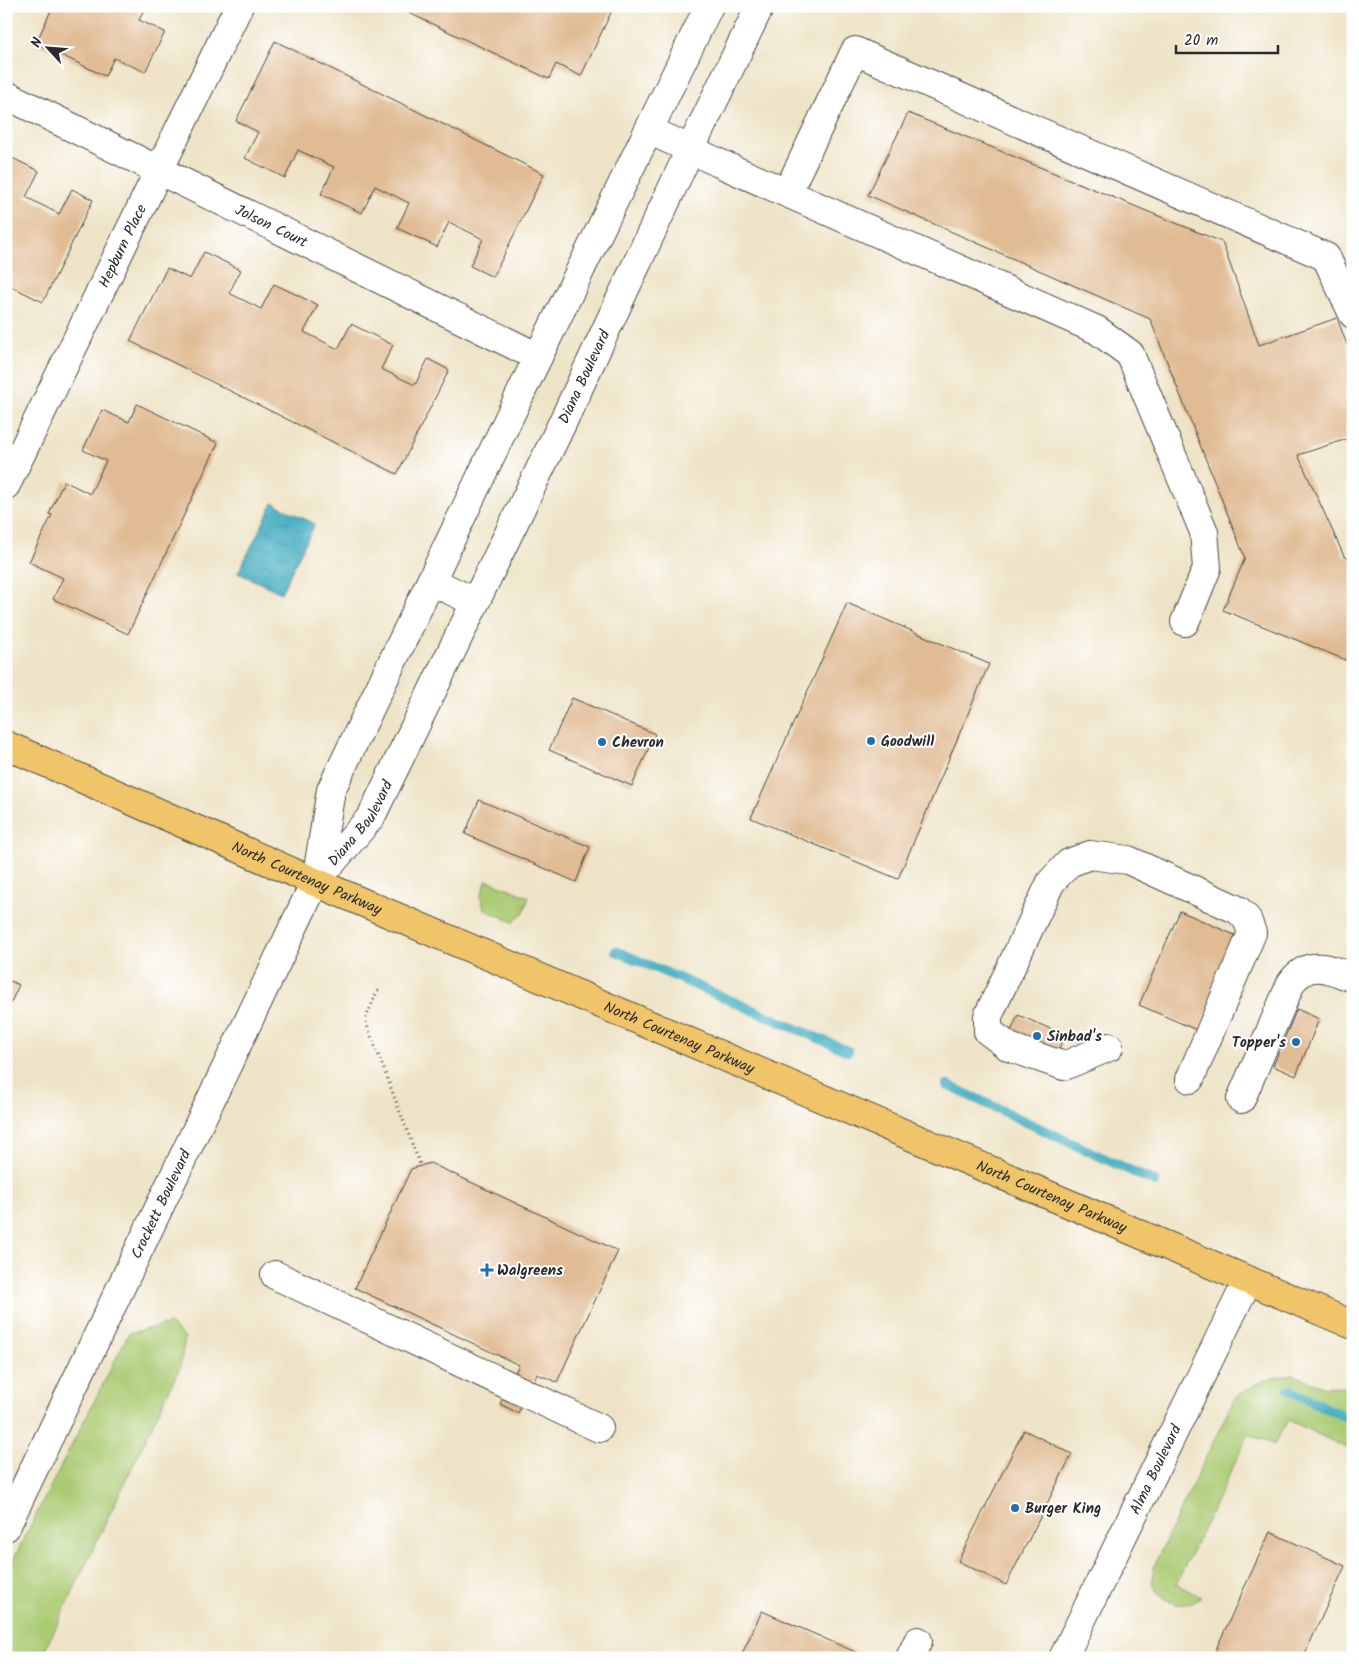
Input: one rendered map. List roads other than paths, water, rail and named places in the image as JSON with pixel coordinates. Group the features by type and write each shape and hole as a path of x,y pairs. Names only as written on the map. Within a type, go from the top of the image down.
{"main road":[{"name":"North Courtenay Parkway","path":"6,745 315,882 1353,1325"}],"street":[{"name":"Hepburn Place","path":"6,485 239,6"},
{"name":"Diana Boulevard","path":"315,882 331,790 538,357 709,6"},
{"name":"Diana Boulevard","path":"315,882 371,817 559,430 690,150 760,6"},
{"path":"787,193 855,50 1326,257 1353,314"},
{"name":"Jolson Court","path":"6,95 160,169 538,357"},
{"path":"649,130 690,150 1098,330 1130,354 1204,532 1207,568 1185,622"},
{"path":"431,581 475,602"},
{"path":"1109,1048 1064,1066 1009,1047 988,1030 988,1016 1051,882 1069,863 1090,855 1128,860 1238,910 1247,919 1252,933 1190,1079"},
{"name":"Crockett Boulevard","path":"6,1527 315,882"},
{"path":"1241,1099 1297,975 1305,970 1324,968 1353,978"},
{"path":"275,1275 599,1428"},
{"name":"Alma Boulevard","path":"1063,1658 1248,1280"}],"water":[{"path":"273,503 315,524 281,593 238,573"}],"waterway":[{"path":"616,951 848,1051"},
{"path":"947,1085 1155,1182"},
{"path":"1289,1390 1353,1421"}],"place":[{"name":"Goodwill","path":"871,741"},
{"name":"Chevron","path":"602,742"},
{"name":"Sinbad's","path":"1037,1036"},
{"name":"Topper's","path":"1296,1042"},
{"name":"Walgreens","path":"487,1270"},
{"name":"Burger King","path":"1015,1508"}]}
